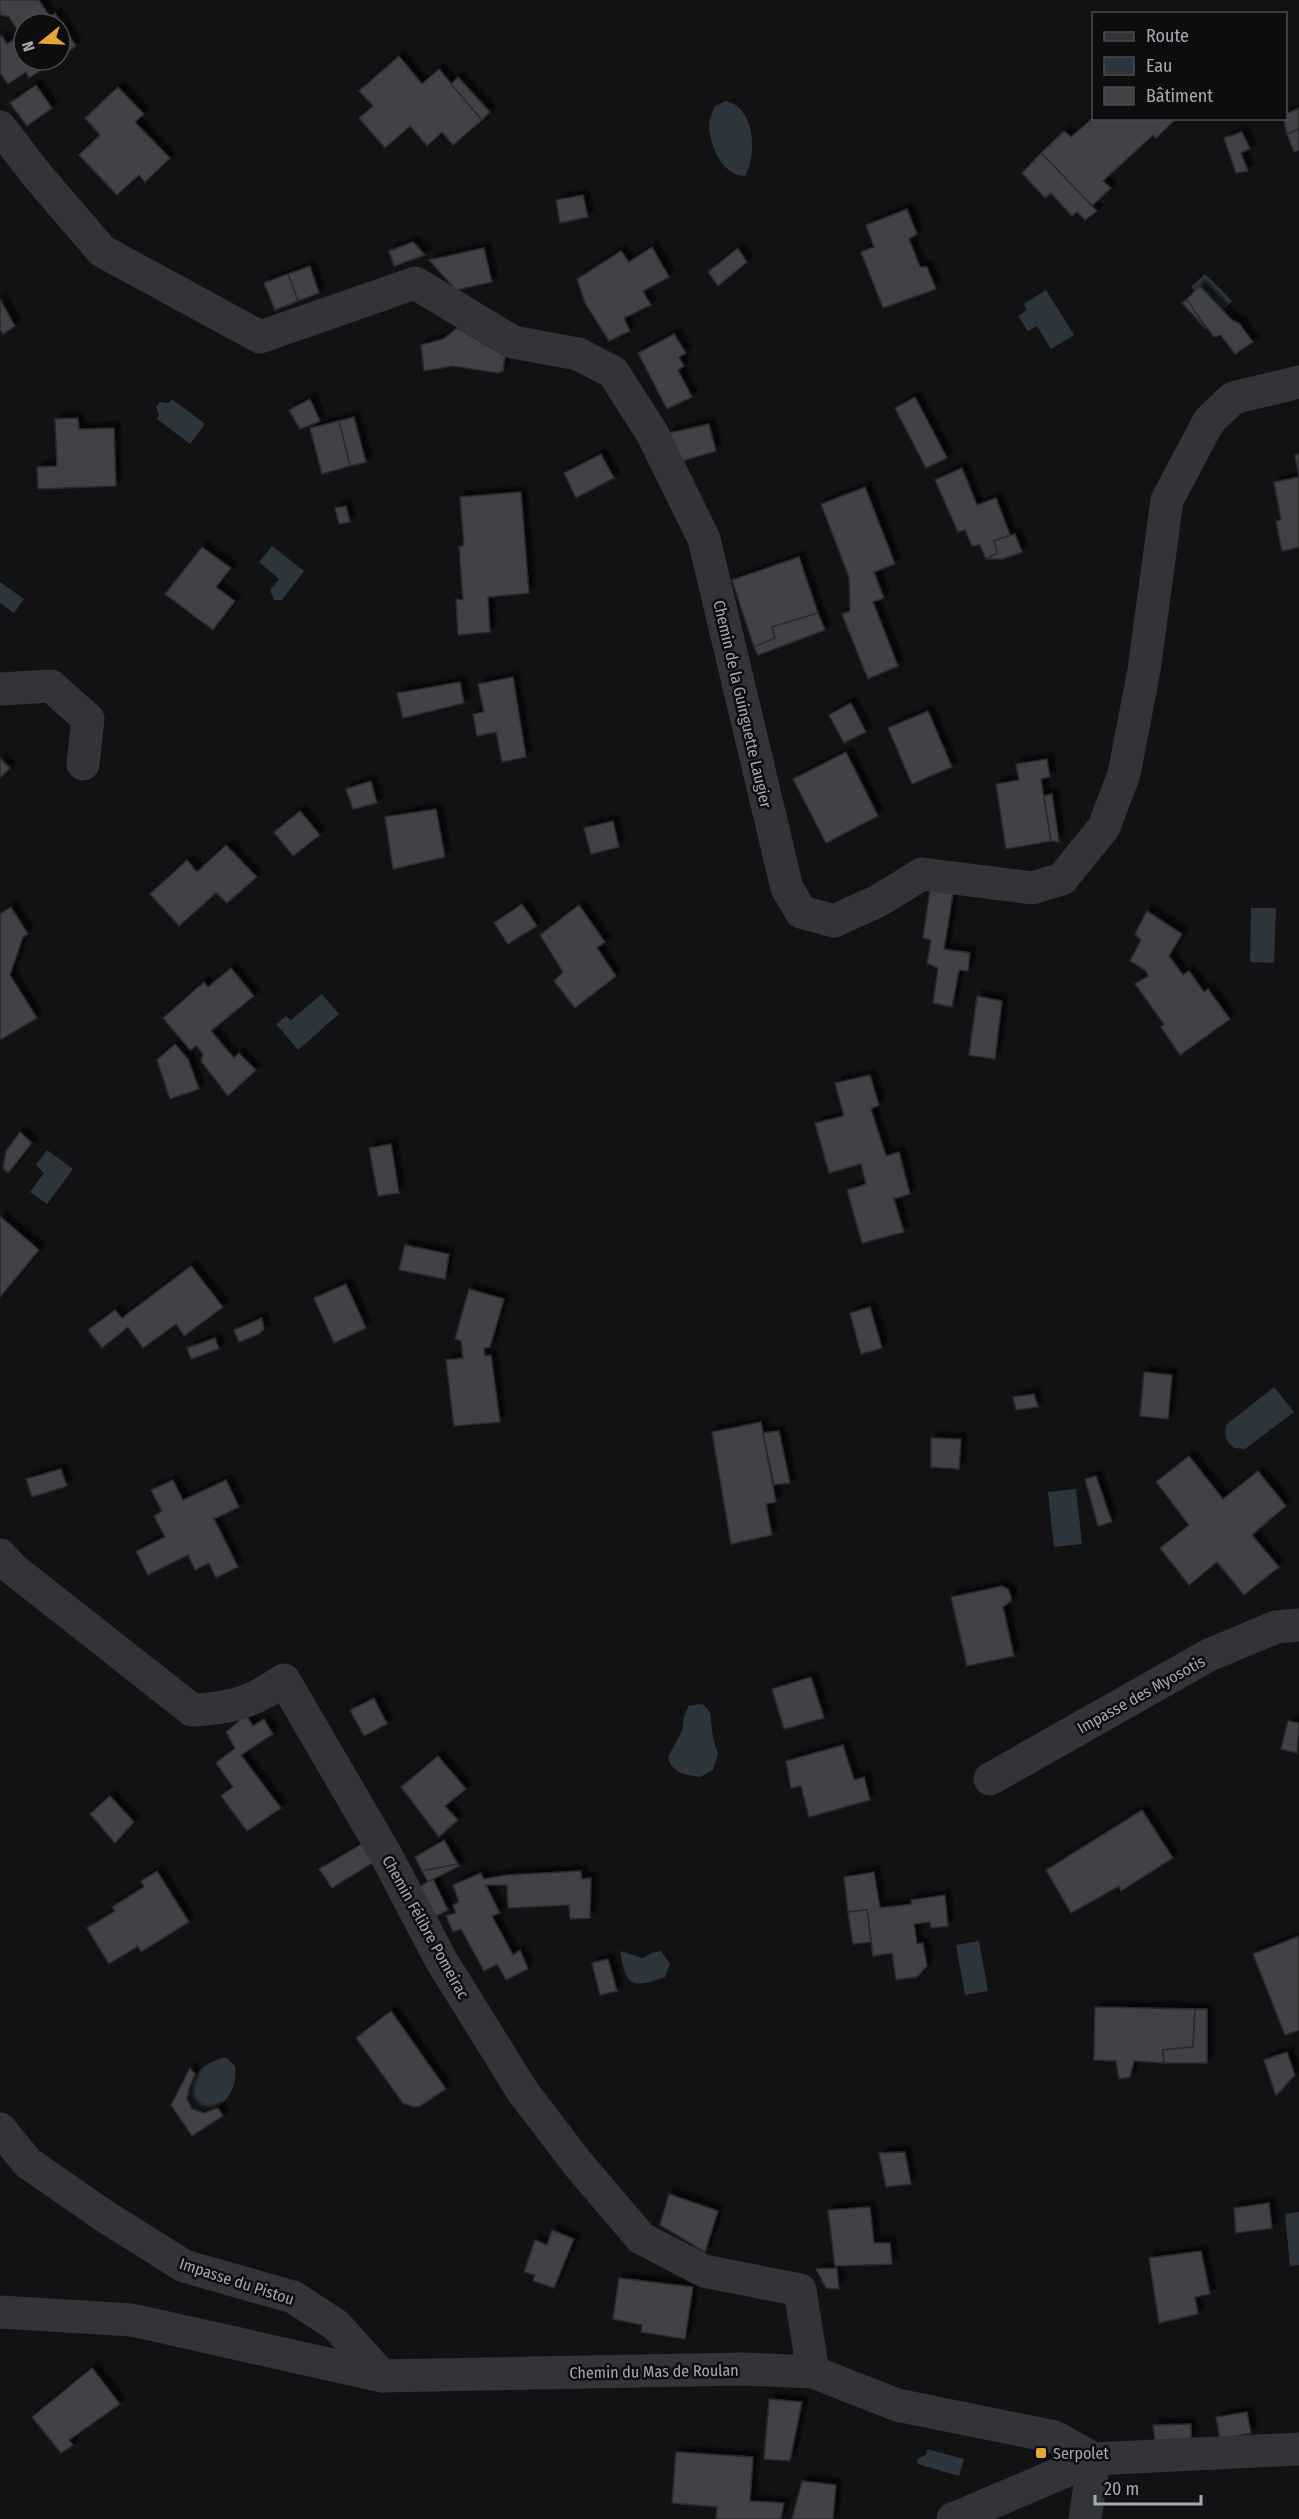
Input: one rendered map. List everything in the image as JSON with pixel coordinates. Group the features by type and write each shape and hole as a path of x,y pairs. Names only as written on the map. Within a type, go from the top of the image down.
{"street":[{"name":"Chemin de la Guinguette Laugier","path":"0,127 36,174 102,251 260,337 415,283 513,342 578,354 613,372 652,433 704,539 787,888 801,912 834,921 878,901 922,874 1032,888 1062,879 1104,827 1124,774 1144,670 1167,500 1209,421 1233,398 1299,382"},
{"path":"0,688 51,686 88,718 83,764"},
{"name":"Chemin Félibre Pomeirac","path":"0,1555 13,1569 192,1710 224,1709 261,1695 284,1680 386,1855 441,1960 523,2092 557,2137 641,2238 704,2271 800,2290 813,2372"},
{"name":"Impasse des Myosotis","path":"990,1779 1209,1655 1276,1627 1299,1624"},
{"name":"Impasse du Pistou","path":"0,2129 28,2163 103,2215 184,2266 293,2297 336,2325 382,2376"},
{"name":"Chemin du Mas de Roulan","path":"0,2312 132,2320 382,2376 744,2369 813,2372 897,2405 1055,2437 1094,2459"},
{"path":"953,2519 1094,2459 1299,2449"},
{"path":"1085,2519 1094,2459"}],"water":[{"path":"725,101 735,105 743,112 751,132 752,156 745,176 730,171 724,165 712,142 710,118 714,107"},
{"path":"1205,274 1232,301 1219,315 1191,287"},
{"path":"1046,290 1074,335 1051,349 1037,326 1028,331 1018,316 1027,310 1024,304"},
{"path":"172,399 205,424 190,444 157,419 159,415 156,407 160,402 169,403"},
{"path":"272,546 304,571 282,600 274,600 270,590 279,579 259,562"},
{"path":"0,582 24,599 14,613 0,603"},
{"path":"1251,908 1276,908 1274,963 1250,962"},
{"path":"322,994 339,1014 298,1050 276,1024 286,1016 291,1020"},
{"path":"47,1150 73,1169 47,1204 30,1192 44,1173 36,1165"},
{"path":"1274,1387 1294,1412 1245,1449 1234,1448 1226,1438 1226,1425"},
{"path":"1076,1489 1082,1544 1054,1547 1048,1492"},
{"path":"704,1705 710,1712 713,1738 718,1754 713,1770 700,1777 676,1770 672,1767 668,1757 682,1731 684,1716 689,1706"},
{"path":"979,1941 988,1991 965,1995 956,1945"},
{"path":"620,1951 643,1958 661,1951 670,1964 665,1977 644,1983 632,1982 625,1971"},
{"path":"227,2058 235,2066 234,2085 230,2093 219,2106 202,2111 192,2109 188,2091 194,2076 206,2065"},
{"path":"1299,2212 1299,2265 1290,2266 1285,2214"},
{"path":"927,2449 964,2459 959,2476 918,2464 917,2459 926,2455"}],"building":[{"path":"0,0 39,0 47,12 12,12 12,22 9,17 0,15"},
{"path":"2,36 7,44 12,41 12,72 26,72 8,84 0,73 0,37"},
{"path":"399,56 422,84 439,69 482,120 453,145 442,132 427,146 410,126 385,148 359,118 373,106 359,91"},
{"path":"26,72 38,72 29,78"},
{"path":"458,77 490,112 482,120 451,84"},
{"path":"36,85 52,108 27,126 10,103"},
{"path":"118,87 144,114 135,122 170,158 145,182 139,175 117,195 79,155 100,135 85,118"},
{"path":"1299,108 1299,129 1287,134 1284,120 1287,120 1287,114"},
{"path":"1092,119 1175,120 1156,138 1153,135 1103,181 1111,188 1092,206 1041,153 1064,131 1071,137"},
{"path":"1299,129 1299,150 1294,152 1287,134"},
{"path":"1242,132 1250,149 1241,153 1248,171 1236,173 1224,138"},
{"path":"1041,153 1097,211 1085,220 1077,212 1072,216 1051,193 1045,198 1022,173"},
{"path":"583,195 588,217 560,223 556,200"},
{"path":"907,209 917,234 909,239 920,267 927,267 936,289 883,308 861,252 874,247 866,225"},
{"path":"413,242 425,255 394,266 389,251"},
{"path":"652,247 669,277 643,291 651,305 624,318 630,331 609,341 585,303 577,279 621,251 629,262"},
{"path":"484,248 492,282 456,290 429,260"},
{"path":"738,248 747,262 718,286 708,272"},
{"path":"310,266 319,293 298,301 288,274"},
{"path":"288,274 298,301 275,310 264,283"},
{"path":"1200,286 1232,320 1239,323 1253,342 1235,354 1221,335 1214,337 1186,300"},
{"path":"0,299 15,326 3,334 0,329"},
{"path":"1188,301 1206,329 1182,303"},
{"path":"457,328 505,356 503,371 498,373 453,366 424,371 421,345 443,339"},
{"path":"674,334 686,353 679,357 684,366 678,370 692,397 667,409 638,353"},
{"path":"915,397 947,458 926,468 895,408"},
{"path":"310,399 320,421 300,429 289,410"},
{"path":"354,417 366,462 350,466 339,421"},
{"path":"78,418 79,429 114,428 116,486 38,489 37,467 57,466 55,419"},
{"path":"339,421 350,466 322,474 310,428"},
{"path":"709,424 716,451 679,462 669,433"},
{"path":"601,454 614,478 576,498 564,473"},
{"path":"1299,454 1299,477 1295,455"},
{"path":"962,468 977,505 996,498 1010,535 994,541 998,553 986,559 980,545 972,546 965,530 958,532 935,480"},
{"path":"1299,477 1299,547 1282,551 1276,521 1281,520 1274,482"},
{"path":"865,487 895,564 874,572 884,598 873,602 898,666 868,679 842,614 850,611 849,577 821,504"},
{"path":"521,492 529,593 488,597 490,632 458,635 456,599 463,600 459,547 464,545 460,497"},
{"path":"346,506 350,522 339,524 335,508"},
{"path":"1015,534 1022,552 1003,559 986,559 998,553 994,541"},
{"path":"202,547 231,568 216,587 235,601 213,630 165,594"},
{"path":"799,557 818,613 772,627 775,638 754,647 732,580"},
{"path":"818,613 825,630 758,655 754,647 775,638 772,627"},
{"path":"513,677 526,757 502,762 496,732 477,736 473,714 484,712 478,684"},
{"path":"460,682 464,703 403,718 397,693"},
{"path":"851,703 866,732 844,743 829,715"},
{"path":"928,711 952,767 912,784 888,728"},
{"path":"846,752 878,816 826,843 793,779"},
{"path":"0,758 10,768 0,778"},
{"path":"1047,759 1050,777 1041,779 1051,841 1006,849 996,784 1019,780 1016,764"},
{"path":"371,781 377,803 353,809 346,789"},
{"path":"1052,794 1059,842 1051,841 1044,796"},
{"path":"436,809 445,857 393,869 385,817"},
{"path":"300,811 320,835 293,856 274,832"},
{"path":"613,821 619,847 591,854 584,828"},
{"path":"226,845 257,877 227,903 216,893 179,926 150,894 187,860 197,872"},
{"path":"930,890 953,894 944,949 970,953 968,971 959,970 952,1007 933,1003 938,968 927,963 931,940 923,938"},
{"path":"522,904 537,926 508,944 494,923"},
{"path":"579,905 605,942 597,948 616,976 575,1008 554,981 563,972 540,935"},
{"path":"11,907 28,934 23,937 10,975 37,1018 0,1040 0,914"},
{"path":"1147,911 1182,934 1169,956 1183,975 1189,971 1204,992 1208,989 1230,1019 1180,1055 1161,1027 1164,1024 1135,984 1148,976 1145,970 1130,961 1141,940 1135,934"},
{"path":"231,968 254,996 211,1031 234,1058 239,1053 256,1070 228,1096 201,1061 203,1054 197,1046 190,1050 163,1018 204,982 208,987"},
{"path":"977,996 1002,1001 995,1059 969,1055"},
{"path":"175,1044 188,1059 199,1089 170,1099 157,1060"},
{"path":"870,1075 879,1105 871,1109 886,1156 899,1152 910,1194 894,1199 904,1232 862,1243 847,1190 866,1184 861,1164 829,1173 815,1123 844,1116 835,1083"},
{"path":"20,1132 32,1143 8,1173 3,1168 6,1151"},
{"path":"391,1144 399,1193 378,1196 369,1148"},
{"path":"0,1216 39,1250 0,1297"},
{"path":"405,1245 449,1254 445,1279 399,1270"},
{"path":"191,1266 223,1307 184,1336 176,1324 143,1348 128,1327 102,1348 88,1330 115,1310 122,1318"},
{"path":"346,1284 366,1328 334,1343 314,1298"},
{"path":"469,1289 504,1299 490,1347 484,1348 485,1356 491,1355 500,1422 454,1426 446,1360 463,1358 461,1341 455,1339"},
{"path":"870,1307 882,1348 861,1354 850,1313"},
{"path":"262,1318 264,1329 259,1334 239,1342 234,1330"},
{"path":"215,1338 219,1349 191,1359 187,1348"},
{"path":"1144,1372 1172,1375 1168,1419 1140,1416"},
{"path":"1034,1394 1038,1407 1016,1410 1013,1397"},
{"path":"761,1422 776,1502 766,1504 772,1535 731,1544 712,1432"},
{"path":"779,1431 790,1483 774,1485 763,1433"},
{"path":"931,1438 961,1439 959,1469 931,1467"},
{"path":"1189,1456 1223,1499 1258,1471 1286,1506 1252,1535 1279,1567 1244,1595 1217,1562 1189,1585 1160,1548 1189,1525 1156,1482"},
{"path":"61,1469 67,1486 32,1497 26,1479"},
{"path":"1096,1476 1112,1522 1098,1526 1085,1479"},
{"path":"173,1480 183,1500 226,1480 239,1507 214,1519 238,1567 216,1578 209,1563 195,1570 188,1555 148,1575 136,1551 165,1537 154,1516 162,1511 151,1490"},
{"path":"1002,1586 1008,1589 1011,1596 1011,1601 1003,1607 1014,1656 967,1666 951,1597"},
{"path":"811,1677 824,1718 784,1729 772,1689"},
{"path":"374,1698 387,1724 364,1736 350,1710"},
{"path":"246,1715 253,1726 264,1719 273,1734 241,1755 281,1808 247,1831 221,1796 233,1787 216,1763 235,1748 226,1732"},
{"path":"1288,1721 1299,1723 1297,1753 1281,1749"},
{"path":"843,1745 854,1780 864,1777 870,1800 809,1817 801,1786 791,1788 786,1761"},
{"path":"438,1756 466,1789 445,1806 458,1820 439,1837 401,1787"},
{"path":"110,1796 134,1822 115,1843 90,1814"},
{"path":"1142,1810 1173,1858 1121,1891 1119,1886 1071,1913 1046,1870"},
{"path":"444,1840 458,1864 422,1871 415,1857"},
{"path":"365,1842 374,1862 332,1888 319,1869"},
{"path":"458,1864 459,1866 428,1882 422,1871"},
{"path":"157,1871 189,1922 141,1952 138,1946 109,1964 87,1928 115,1911 112,1907 144,1887 141,1881"},
{"path":"581,1871 582,1879 591,1878 590,1918 570,1919 569,1905 508,1908 507,1885 486,1885 500,1913 492,1916 513,1955 520,1950 528,1969 506,1980 497,1964 484,1971 461,1929 453,1932 446,1916 456,1913 453,1905 459,1902 453,1885 481,1873 484,1879 507,1875"},
{"path":"874,1872 880,1908 912,1904 911,1900 945,1895 948,1926 931,1928 930,1922 914,1924 917,1944 923,1943 927,1966 917,1977 896,1980 892,1953 873,1956 867,1910 848,1912 844,1877"},
{"path":"433,1879 448,1910 435,1917 419,1887"},
{"path":"867,1910 871,1942 853,1944 848,1912"},
{"path":"1299,1936 1299,2030 1285,2035 1253,1954"},
{"path":"608,1959 617,1991 600,1995 592,1963"},
{"path":"1095,2007 1195,2009 1193,2047 1163,2050 1164,2063 1134,2061 1130,2077 1119,2079 1116,2061 1094,2060"},
{"path":"1195,2009 1207,2009 1207,2063 1164,2063 1163,2050 1193,2047"},
{"path":"391,2011 446,2089 420,2106 414,2107 403,2103 356,2038"},
{"path":"1287,2052 1295,2075 1276,2096 1264,2060"},
{"path":"190,2068 195,2074 187,2099 192,2109 204,2113 218,2108 223,2116 192,2136 171,2105"},
{"path":"905,2152 911,2184 886,2187 879,2153"},
{"path":"669,2194 718,2211 705,2252 660,2225"},
{"path":"1269,2203 1272,2228 1236,2233 1234,2208"},
{"path":"870,2207 874,2243 890,2243 892,2264 835,2266 828,2210"},
{"path":"552,2230 574,2239 554,2288 533,2281 535,2275 524,2272 535,2240 547,2245"},
{"path":"1201,2251 1210,2294 1195,2297 1198,2314 1159,2323 1149,2258"},
{"path":"837,2268 839,2289 826,2288 816,2269"},
{"path":"619,2278 693,2287 685,2339 641,2332 642,2325 613,2319"},
{"path":"92,2368 120,2404 69,2440 73,2445 61,2453 32,2417"},
{"path":"769,2399 802,2402 790,2461 764,2459"},
{"path":"1247,2412 1251,2433 1220,2439 1216,2417"},
{"path":"1191,2424 1191,2442 1155,2440 1153,2425"},
{"path":"676,2452 753,2457 750,2501 784,2503 781,2519 716,2519 717,2507 672,2503"},
{"path":"802,2481 836,2485 833,2519 792,2519"}],"place":[{"name":"Serpolet","path":"1041,2453"}]}
